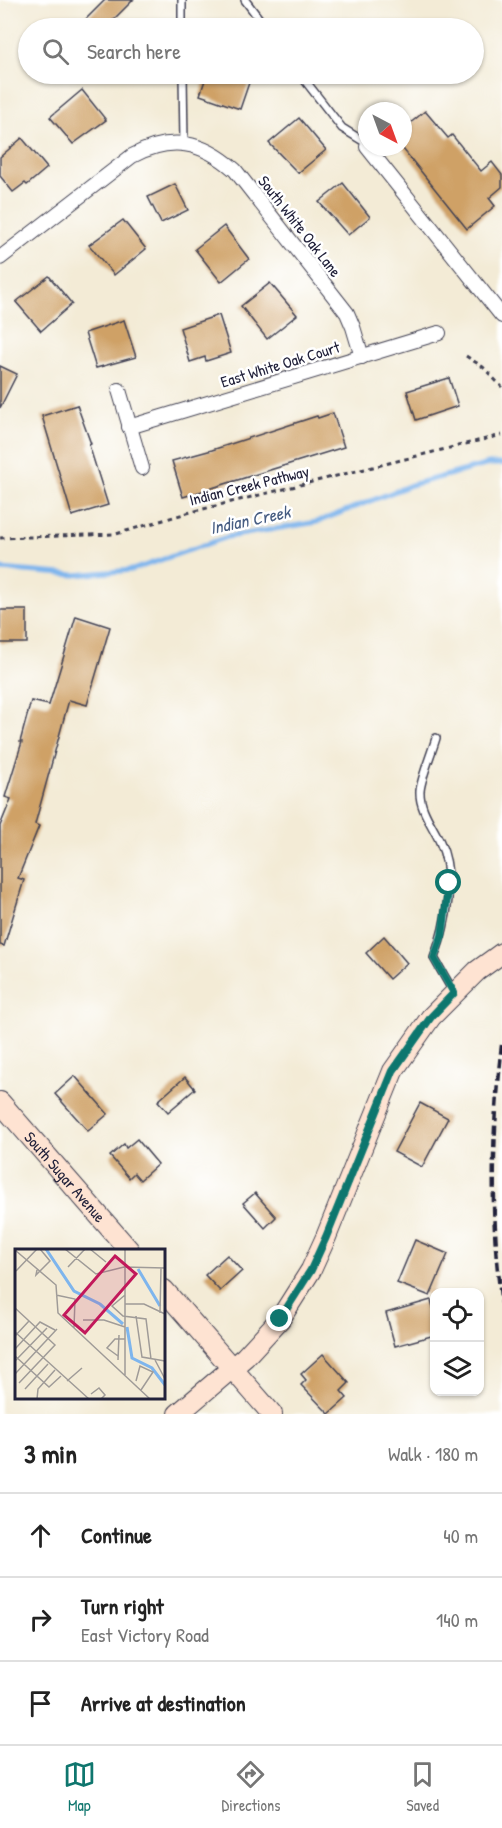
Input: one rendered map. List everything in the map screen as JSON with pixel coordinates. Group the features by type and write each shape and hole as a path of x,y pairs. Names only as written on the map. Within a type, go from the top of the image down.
{"street":[{"path":"0,258 132,156 148,148 164,144 184,144"},
{"name":"South White Oak Lane","path":"184,144 201,147 219,156 235,170 347,313 354,327 362,357"},
{"path":"375,156 502,316"},
{"name":"East White Oak Court","path":"129,427 439,333"},
{"path":"119,390 142,468"},
{"path":"178,1414 245,1357 280,1319 311,1270 393,1071 431,1017 477,971 502,953"},
{"name":"South Sugar Avenue","path":"0,1102 127,1249"},
{"path":"165,1291 272,1414"}],"lane":[{"path":"182,0 182,18"},
{"path":"244,0 258,18"},
{"path":"183,84 184,144"},
{"path":"308,84 342,128 358,139"},
{"path":"436,738 420,792 426,816 440,841 448,862 449,883 442,936 434,958 454,993"}],"path":[{"path":"466,356 483,367 502,387"},
{"name":"Indian Creek Pathway","path":"0,538 116,534 187,513 502,435"}],"building":[{"path":"105,0 133,0 115,18 87,18"},
{"path":"204,84 249,84 240,109 200,95"},
{"path":"82,90 106,120 73,144 50,117"},
{"path":"425,111 448,138 452,135 481,171 492,162 502,175 502,187 489,198 495,206 467,229 409,156 412,156 412,122"},
{"path":"299,118 326,150 298,173 269,143"},
{"path":"22,138 47,168 27,185 25,183 13,192 0,176 0,157"},
{"path":"343,183 370,217 348,235 319,202"},
{"path":"175,184 188,210 161,223 148,197"},
{"path":"123,220 146,249 114,275 89,245"},
{"path":"224,226 249,259 221,282 195,249"},
{"path":"49,276 72,304 41,331 16,302"},
{"path":"270,283 297,315 267,339 241,306"},
{"path":"219,315 231,353 206,361 205,357 190,362 180,328"},
{"path":"124,320 136,357 96,368 85,333"},
{"path":"0,366 17,374 0,408"},
{"path":"449,378 458,406 416,420 407,391"},
{"path":"77,405 91,444 89,445 108,505 72,516 42,416"},
{"path":"333,413 344,447 183,497 172,461"},
{"path":"0,610 27,610 27,643 0,643"},
{"path":"76,616 110,627 87,705 69,700 35,824 39,826 18,878 24,880 4,946 0,945 0,826 11,799 5,797 22,742 20,742 31,701 49,705"},
{"path":"384,936 407,963 389,979 366,953"},
{"path":"75,1076 108,1114 88,1131 55,1094"},
{"path":"185,1077 195,1089 168,1112 158,1101"},
{"path":"420,1103 448,1118 422,1167 394,1152"},
{"path":"137,1139 158,1164 140,1180 134,1173 129,1178 110,1156 124,1144 126,1148"},
{"path":"255,1193 276,1217 265,1228 243,1203"},
{"path":"415,1240 448,1254 433,1288 430,1288 430,1296 397,1283"},
{"path":"227,1255 242,1271 220,1291 205,1275"},
{"path":"430,1300 430,1336 395,1346 386,1313"},
{"path":"323,1354 349,1383 341,1391 347,1398 329,1414 301,1385 306,1380 301,1374"}],"waterway":[{"name":"Indian Creek","path":"0,569 75,575 132,570 227,537 317,522 411,485 489,464 502,464"}],"railway":[{"path":"502,1045 494,1141 494,1207 502,1303"}],"route":[{"path":"280,1319 311,1270 393,1071 431,1017 454,993 434,958 442,936 449,883"}]}
